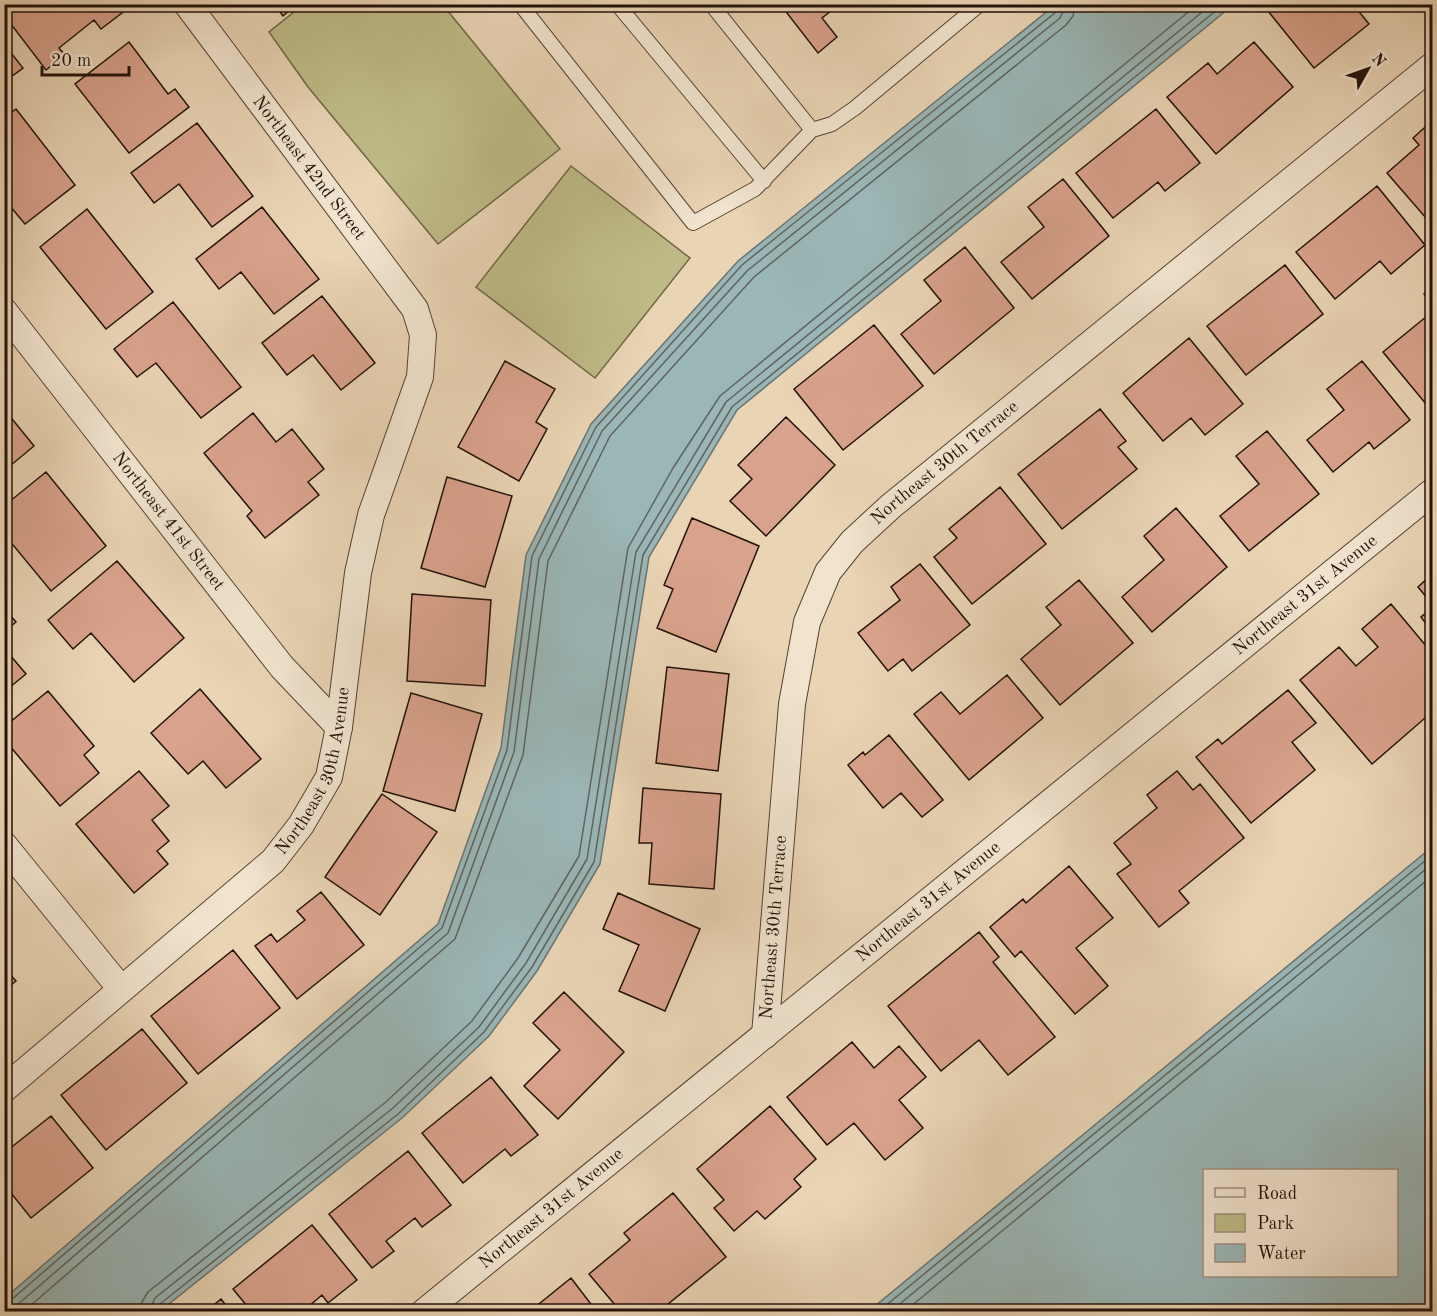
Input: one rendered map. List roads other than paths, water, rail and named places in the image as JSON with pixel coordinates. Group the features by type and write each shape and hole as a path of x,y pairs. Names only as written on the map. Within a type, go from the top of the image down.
{"street":[{"name":"Northeast 42nd Street","path":"188,4 415,309 423,335"},
{"name":"Northeast 30th Terrace","path":"765,1035 792,704 807,622 828,572 852,542 891,506 1432,66"},
{"name":"Northeast 41st Street","path":"4,310 282,667 339,727"},
{"name":"Northeast 30th Avenue","path":"4,1089 273,861 301,825 329,777 339,727 358,573 371,516 420,377 423,335"},
{"name":"Northeast 31st Avenue","path":"424,1311 1432,492"},
{"path":"4,845 121,989"}],"lane":[{"path":"520,4 693,223 755,189 812,130 832,123 855,108 980,4"},
{"path":"617,4 764,181"},
{"path":"711,4 812,130"}],"water":[{"path":"1055,5 1233,5 737,410 649,557 600,864 537,971 489,1036 402,1118 160,1311 5,1311 5,1298 438,924 501,748 526,555 591,424 738,261"},
{"path":"1432,847 1432,1311 869,1311"}]}
